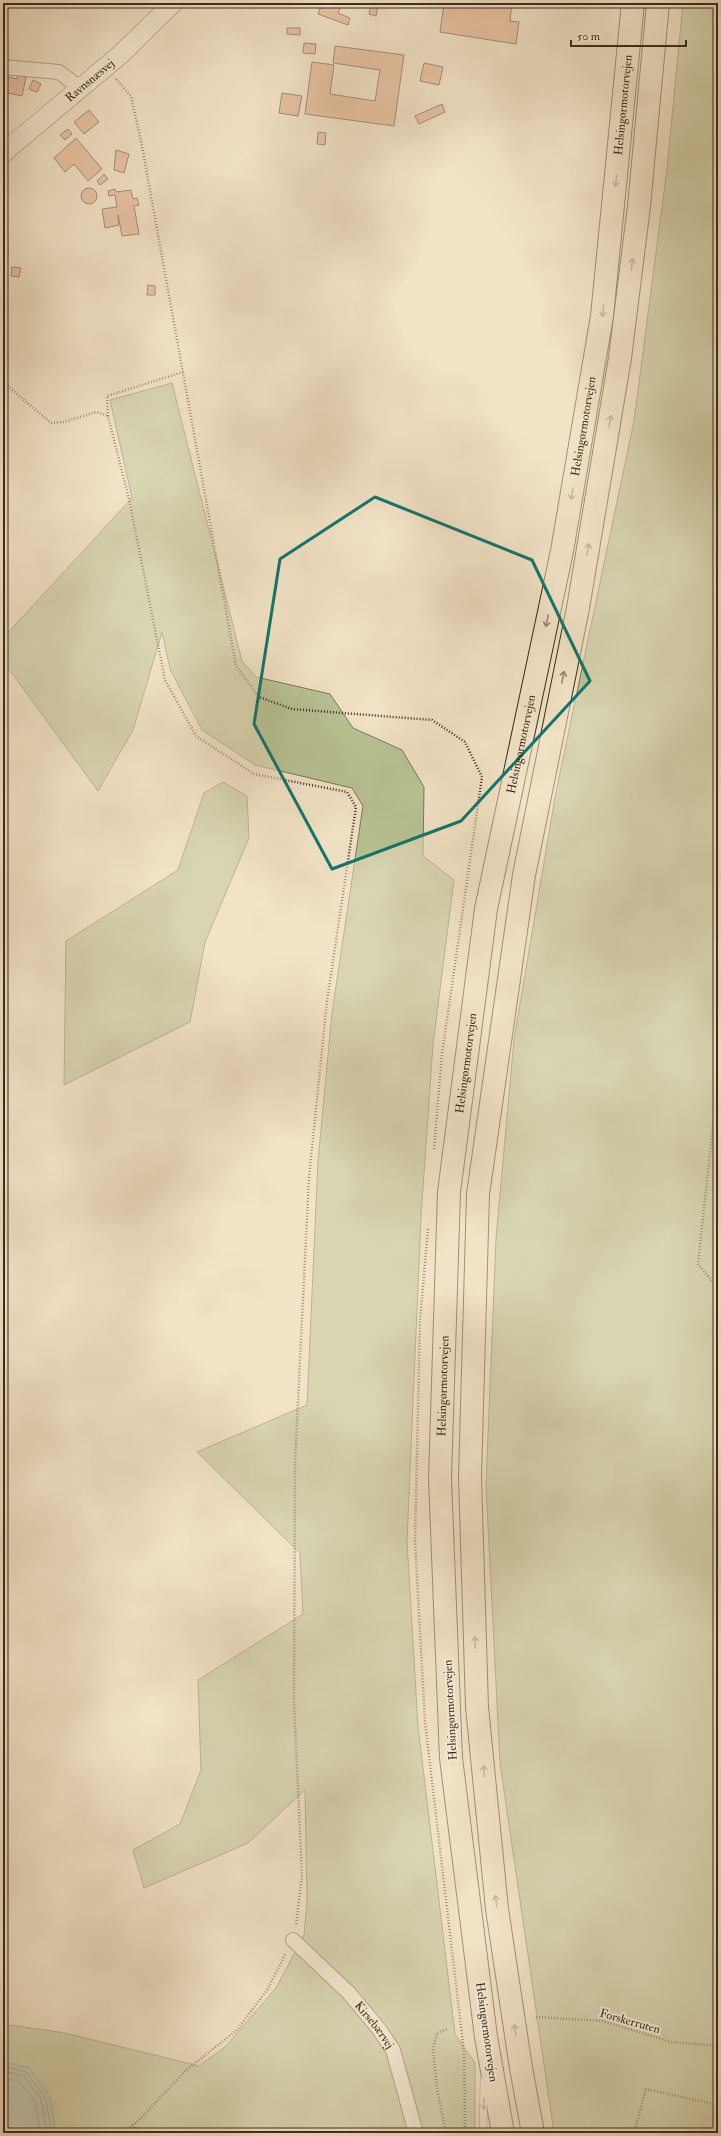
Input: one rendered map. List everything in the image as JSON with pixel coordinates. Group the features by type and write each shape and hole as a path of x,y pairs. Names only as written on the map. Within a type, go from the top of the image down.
{"highway":[{"name":"Helsingørmotorvejen","path":"503,2133 486,2037 451,1750 440,1479 449,1192 486,909 562,550 602,316 633,3"},
{"name":"Helsingørmotorvejen","path":"533,2133 521,2068 497,1909 477,1707 470,1477 478,1194 524,874 579,600 620,358 639,206 658,3"}],"main road":[{"name":"Ravnsnæsvej","path":"3,153 105,67 173,3"}],"street":[{"path":"3,67 59,72 80,88"},
{"name":"Kirsebærvej","path":"293,1940 349,1993 379,2029 393,2050 416,2133"}],"lane":[{"path":"483,2133 486,2037"}],"path":[{"path":"105,67 131,96 142,146 236,666 259,697 292,709 432,720 465,742 482,777 442,1054 434,1155"},
{"path":"123,2133 185,2071 237,2030 267,1990 293,1940 299,1911 302,1876 294,1702 295,1462 309,1177 327,1001 356,807 347,792 254,774 196,736 165,680 129,500 108,416 107,396 183,372"},
{"path":"3,382 51,423 64,422 96,412 108,416"},
{"path":"718,1078 698,1264 718,1288"},
{"path":"428,1226 420,1320 416,1541 425,1722 464,2052 465,2133"},
{"name":"Forskerruten","path":"536,2017 603,2021 671,2042 718,2046"},
{"path":"446,2133 437,2088 432,2049 437,2033 447,2028"},
{"path":"634,2133 646,2089 718,2105"},
{"path":"132,2125 140,2133"}],"highlighted area":[{"path":"375,497 532,560 590,681 461,821 332,869 254,724 280,559"}],"green space":[{"path":"683,3 718,3 718,2133 554,2133 500,1763 486,1485 496,1239 514,1039 556,792 634,421 667,169"},
{"path":"172,383 242,661 256,677 330,694 353,728 402,750 424,787 423,856 454,880 433,1044 421,1217 407,1541 418,1726 455,2034 475,2063 475,2133 3,2133 3,2024 65,2033 199,2066 225,2047 276,1988 304,1935 307,1903 305,1790 248,1843 144,1888 133,1850 180,1824 201,1770 198,1680 303,1614 300,1553 197,1452 307,1405 318,1161 332,1013 363,806 352,788 255,765 202,730 170,669 162,632 133,730 98,791 3,661 3,638 132,498 110,400"},
{"path":"223,782 247,796 249,838 205,942 190,1022 64,1085 66,941 178,870 204,793"}],"water":[{"path":"3,2062 29,2068 50,2096 56,2133 3,2133"}],"building":[{"path":"322,3 328,3 340,8 338,13 350,18 348,25 318,14"},
{"path":"369,3 388,3 387,7 378,5 376,16 369,14 371,5"},
{"path":"467,3 512,3 510,21 519,22 516,44 440,32 444,4 466,7"},
{"path":"287,28 300,28 300,35 287,34"},
{"path":"304,43 316,44 315,54 303,53"},
{"path":"335,46 404,55 394,126 305,114 312,62 334,65 330,94 375,101 380,70 333,63"},
{"path":"424,63 443,67 439,85 420,81"},
{"path":"18,75 26,77 22,96 3,92 3,76 17,79"},
{"path":"33,80 41,84 37,92 29,89"},
{"path":"282,93 302,96 298,116 279,113"},
{"path":"442,104 445,112 419,124 415,116"},
{"path":"89,110 99,122 84,134 74,122"},
{"path":"68,129 72,134 65,140 60,135"},
{"path":"318,132 326,133 325,145 317,144"},
{"path":"76,138 102,169 88,181 74,164 65,172 54,158"},
{"path":"116,150 129,154 124,173 114,170"},
{"path":"104,174 108,179 100,185 97,181"},
{"path":"86,188 92,188 97,193 95,202 92,204 86,204 81,199 81,193"},
{"path":"115,189 116,192 131,190 133,199 137,198 139,205 134,206 139,234 122,236 118,215 119,225 105,228 102,209 117,207 115,195 109,196 108,191"},
{"path":"3,242 8,242 8,256 3,256"},
{"path":"12,267 21,268 19,277 11,276"},
{"path":"148,285 155,286 155,295 147,295"}]}
